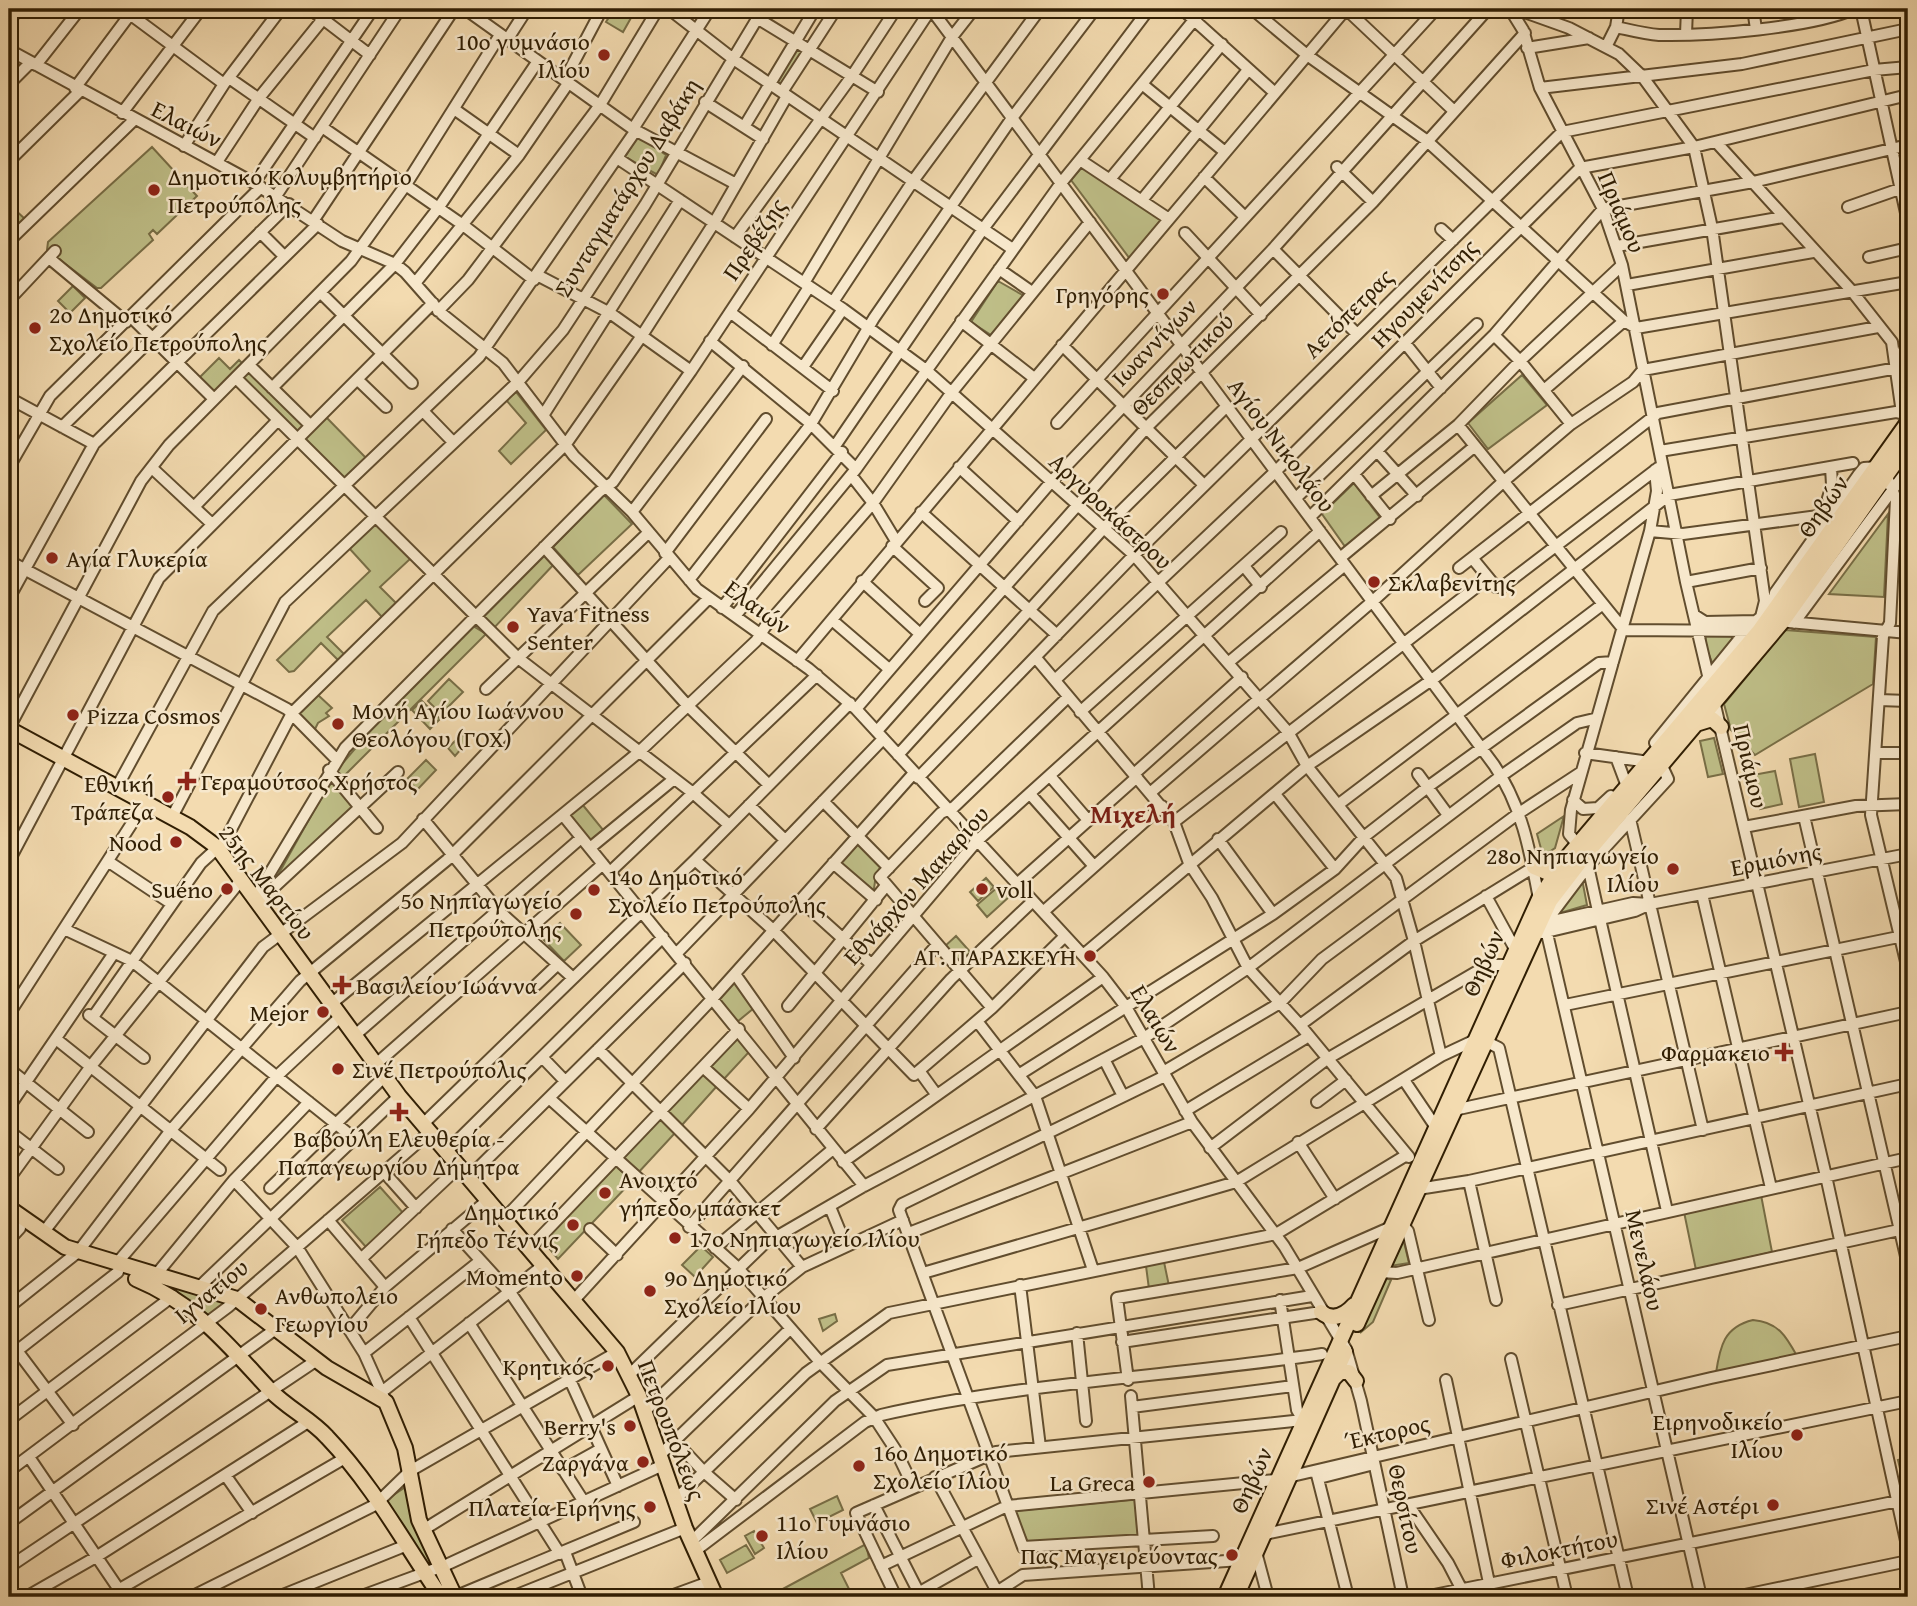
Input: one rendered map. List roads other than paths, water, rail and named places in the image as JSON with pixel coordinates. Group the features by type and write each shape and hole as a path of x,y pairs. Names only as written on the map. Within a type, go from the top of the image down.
{"main road":[{"name":"Θηβών","path":"1887,478 1908,422"},
{"name":"Θηβών","path":"1236,1597 1265,1534 1303,1420 1380,1272 1396,1226 1412,1159 1435,1126 1539,924 1579,862 1651,763 1695,725 1711,689 1782,620 1908,446"},
{"name":"Θηβών","path":"1225,1597 1241,1560 1334,1378 1355,1304 1418,1189 1454,1110 1507,965 1515,948 1539,924 1539,899 1563,862 1651,763 1711,689 1752,631 1782,620"},
{"path":"1695,725 1712,719 1721,727"},
{"name":"25ης Μαρτίου","path":"9,729 172,817 217,847 375,1065 426,1128"},
{"path":"1534,867 1546,872 1563,862"},
{"name":"Πετρουπόλεως","path":"426,1128 531,1247 617,1352 639,1396 684,1528 716,1597"},
{"path":"9,1208 76,1255"},
{"path":"14,1224 76,1255 237,1299 345,1380 384,1396 405,1448 423,1530 454,1597"},
{"path":"117,1268 173,1296 209,1322 273,1393 326,1435 380,1500 441,1597"},
{"path":"1321,1312 1337,1317 1355,1304"},
{"path":"1334,1378 1344,1371 1356,1381"}],"street":[{"path":"9,22 18,9"},
{"path":"9,84 33,64 80,9"},
{"path":"122,113 201,9"},
{"path":"184,146 226,81 281,9"},
{"path":"310,9 370,55"},
{"path":"9,467 37,414 50,396 129,320 258,185 294,123 373,9"},
{"path":"276,196 400,9"},
{"path":"9,598 94,444 316,223 454,9"},
{"path":"465,9 633,129 736,184"},
{"path":"9,729 137,488 169,445 321,293 359,250 504,37 527,9"},
{"path":"416,282 519,155 567,80 601,9"},
{"path":"9,860 159,578 383,354 468,280 600,105 658,9"},
{"path":"669,9 732,58 1012,248"},
{"path":"117,787 213,611 424,412 486,348 634,134 633,129 710,9"},
{"path":"744,127 815,9"},
{"path":"93,1017 172,904 230,833 292,713 566,444 641,337 715,223 763,139 808,51 836,9"},
{"path":"735,237 852,76 896,9"},
{"name":"Αγίου Νικολάου","path":"931,9 1501,776 1519,813 1534,867 1539,899"},
{"name":"Πρεβέζης","path":"257,900 337,760 474,616 613,482 767,258 931,9"},
{"path":"772,345 952,37 974,9"},
{"path":"803,367 913,181 1040,9"},
{"path":"689,580 811,424 870,328 951,208 1013,118 1095,9"},
{"path":"1182,9 1275,93"},
{"path":"734,616 853,472 1061,183 1203,9"},
{"path":"797,661 1346,9 1454,111"},
{"path":"1057,423 1436,9"},
{"name":"Ιωαννίνων","path":"642,912 889,669 1051,482 1273,249 1340,170 1393,117 1489,9"},
{"name":"Πριάμου","path":"1510,9 1525,33 1540,88 1603,209 1628,285 1660,451 1659,467 1669,495 1686,582 1826,1176 1863,1346 1903,1500 1908,1550"},
{"path":"1516,9 1542,14 1625,59 1642,76 1694,147 1712,228 1725,311 1765,601 1761,617 1756,621 1704,622 1694,615"},
{"path":"1606,47 1616,27 1619,9"},
{"path":"1686,9 1686,34"},
{"path":"1753,9 1756,29"},
{"path":"1616,27 1655,34 1756,29 1838,16 1854,9"},
{"path":"1861,9 1891,148 1904,187 1908,222"},
{"path":"9,161 77,89 129,10 173,46 226,81 259,98 315,138"},
{"path":"722,608 838,449 898,349 1145,10"},
{"path":"1254,10 1307,55 1426,140 1624,321 1636,328 1908,282"},
{"path":"760,14 795,43 878,92"},
{"name":"Συνταγματάρχου Δαβάκη","path":"172,817 285,602 519,381 562,330 658,185 674,152 760,14"},
{"path":"217,162 259,98 323,19"},
{"path":"1540,88 1742,64 1908,29"},
{"name":"Θεσπρωτικού","path":"677,953 823,801 1004,585 1147,427 1373,202 1525,33"},
{"path":"1527,48 1589,38"},
{"path":"1111,178 1222,44"},
{"name":"Ελαιών","path":"9,50 258,185 359,250 395,264 416,282 436,307 486,348 519,381 566,444 632,512 689,580 722,608 817,675 853,706 1103,977 1126,1007 1192,1122 1276,1234 1321,1312 1343,1344"},
{"path":"272,388 395,264 439,207 538,61"},
{"path":"1562,132 1874,70 1908,67"},
{"path":"1142,200 1248,70"},
{"path":"1142,84 1225,152"},
{"path":"1580,168 1694,147 1908,95"},
{"path":"705,102 763,139"},
{"path":"454,109 519,155"},
{"path":"9,241 134,120"},
{"path":"322,127 535,277 610,313 691,371"},
{"name":"Αετόπετρας","path":"505,1218 713,999 857,835 1036,659 1203,485 1562,132"},
{"path":"1660,451 1905,411 1894,347 1851,290 1813,252 1716,142"},
{"path":"1310,517 1494,335 1556,260 1603,209 1753,182 1908,145"},
{"name":"Αργυροκάστρου","path":"617,158 838,306 926,370 990,430 1134,555 1259,696 1288,732 1307,766 1396,878 1441,1056"},
{"path":"1080,160 1111,178 1169,219"},
{"name":"Ηγουμενίτσης","path":"1055,680 1276,471 1580,168"},
{"path":"1340,170 1373,202"},
{"path":"1204,177 1245,217"},
{"path":"1847,207 1904,187"},
{"path":"544,414 680,200"},
{"path":"62,427 289,204"},
{"path":"1617,246 1783,217"},
{"path":"331,1004 639,752 760,635 873,503 952,392 1090,222"},
{"path":"1441,229 1453,240"},
{"path":"260,232 284,256"},
{"path":"1185,233 1262,315"},
{"path":"1869,257 1908,248"},
{"path":"1273,249 1302,275 1357,334"},
{"path":"1628,285 1813,252"},
{"path":"9,300 52,254 152,338 214,399"},
{"path":"1371,496 1458,425 1520,361 1622,265"},
{"path":"999,269 1032,292"},
{"path":"321,293 412,383"},
{"path":"730,312 833,391"},
{"path":"961,321 992,342 1034,378"},
{"path":"1544,390 1624,321"},
{"path":"1296,498 1477,324"},
{"path":"1150,793 1372,601 1504,481 1571,424 1633,382 1643,370 1878,327"},
{"path":"1494,335 1520,361 1571,424"},
{"path":"1897,368 1908,336"},
{"path":"710,341 743,366 838,449 873,503 894,544 938,588 925,601"},
{"path":"1405,343 1441,388"},
{"path":"1062,345 1203,485"},
{"path":"249,365 310,425"},
{"path":"632,512 743,366"},
{"path":"1459,568 1474,559 1529,512 1653,415 1737,396 1897,368"},
{"path":"236,378 518,658 693,793 729,825"},
{"path":"358,380 386,407"},
{"path":"9,398 94,444"},
{"path":"898,755 1103,529 1227,406"},
{"path":"424,412 453,442"},
{"path":"43,1233 262,947 384,858 423,819 667,556 766,419"},
{"path":"194,508 278,420"},
{"path":"1458,425 1624,630"},
{"path":"1229,662 1475,446"},
{"path":"1377,451 1417,496"},
{"path":"1083,955 1307,766 1431,680 1669,495 1853,463"},
{"path":"959,467 1018,521"},
{"path":"1474,559 1498,589 1659,467"},
{"path":"1578,845 1568,831 1573,800 1594,719 1624,630 1650,531 1659,467"},
{"path":"1828,498 1832,485 1831,467"},
{"path":"152,468 212,524"},
{"path":"1782,620 1887,478 1908,469"},
{"path":"1354,474 1390,519"},
{"path":"1887,478 1891,613 1883,636 1872,805 1882,859 1904,936 1908,970"},
{"path":"921,512 1057,635"},
{"path":"1650,531 1678,534 1818,516"},
{"name":"Εθνάρχου Μακαρίου","path":"575,1299 749,1110 911,915 977,841 1320,531"},
{"path":"486,689 649,532"},
{"path":"1080,712 1185,614 1281,532"},
{"path":"544,547 688,706 769,785"},
{"path":"9,561 292,713 337,760"},
{"path":"1244,566 1261,587"},
{"path":"1686,582 1761,568"},
{"path":"1174,822 1402,642 1488,578"},
{"path":"862,581 920,634"},
{"path":"9,1307 76,1255 172,1130 242,1047 309,974 453,854 709,598"},
{"path":"1339,804 1455,713 1603,604"},
{"path":"832,620 889,669"},
{"path":"1782,620 1908,633"},
{"path":"1624,630 1697,628 1752,631"},
{"path":"675,1500 820,1362 889,1312 1276,1234 1335,1199 1412,1159 1300,1025 1248,968 1212,898 1189,863 1174,822 1036,659"},
{"path":"1020,1074 1273,914 1335,869 1365,836 1480,747 1600,663 1613,662"},
{"path":"375,1065 523,935 607,868 693,793 817,675"},
{"path":"1017,884 1242,677"},
{"path":"788,1006 876,900 889,868 1068,697"},
{"path":"1879,700 1908,701"},
{"path":"629,1375 738,1268 778,1236 864,1185 1144,1038 1248,968 1501,776 1577,723 1594,719"},
{"path":"1539,924 1668,779 1651,763 1585,753"},
{"path":"1877,753 1908,753"},
{"path":"1616,757 1625,781"},
{"path":"1573,800 1583,809 1598,808 1625,781 1651,763"},
{"path":"329,771 377,828"},
{"path":"257,900 398,772"},
{"path":"1213,1536 1023,1547 901,1215 902,1204 1123,1096 1280,1003 1322,959 1519,813 1580,773"},
{"path":"1418,774 1448,815"},
{"path":"1050,776 1087,819"},
{"path":"590,848 674,779"},
{"path":"1030,794 1093,865"},
{"path":"1275,794 1335,869"},
{"path":"823,801 889,868"},
{"path":"9,1014 145,803"},
{"path":"1745,827 1872,805 1908,804"},
{"path":"750,805 784,839"},
{"path":"1044,913 1093,865 1162,806"},
{"path":"563,816 864,1185"},
{"path":"1804,816 1833,950 1853,1023 1885,1163 1904,1229 1908,1265"},
{"path":"423,819 499,911 573,978"},
{"path":"1630,819 1703,1130"},
{"path":"1044,913 1141,831 1146,822"},
{"path":"354,1036 581,838"},
{"path":"1218,839 1273,914"},
{"name":"Ερμιόνης","path":"1539,924 1635,911 1650,904 1908,854"},
{"path":"695,860 772,929 936,1094"},
{"path":"109,862 172,904"},
{"path":"833,863 876,900"},
{"path":"1588,866 1667,1211"},
{"path":"1300,1025 1414,941 1534,867"},
{"path":"9,1179 90,1066 241,880"},
{"path":"882,883 992,1008"},
{"path":"1702,894 1771,1188"},
{"path":"1486,896 1515,948"},
{"path":"800,900 871,964"},
{"path":"816,1129 958,972 1033,901"},
{"name":"Ιγνατίου","path":"9,1471 209,1322 384,1172 573,978 642,912"},
{"name":"Μενελάου","path":"1539,924 1565,1004 1701,1597"},
{"path":"64,929 132,961 355,1139"},
{"path":"915,1073 978,1021 1065,936"},
{"path":"1565,1004 1904,936"},
{"path":"447,1151 663,937"},
{"path":"689,1227 798,1107 936,946"},
{"path":"9,1107 114,953"},
{"path":"361,1259 416,1209 465,1172 549,1098 685,963"},
{"path":"536,985 557,965"},
{"path":"1210,1148 1327,1059 1488,965 1507,965"},
{"path":"734,974 794,1058"},
{"path":"844,1162 1103,977"},
{"path":"79,1007 144,1058"},
{"path":"1454,1110 1908,1012"},
{"path":"13,1354 117,1268 277,1076 340,1017"},
{"path":"978,1021 1035,1096 1093,1270"},
{"path":"531,1247 738,1029"},
{"path":"1185,1111 1309,1036"},
{"path":"56,1039 220,1170"},
{"path":"923,1273 1236,1182 1441,1056 1479,1041 1499,1048 1628,1597"},
{"path":"598,1049 731,1182 802,1267"},
{"path":"542,1057 565,1082"},
{"path":"1104,1059 1123,1096"},
{"path":"703,1067 749,1110"},
{"path":"9,1069 88,1132"},
{"path":"270,1188 338,1125 384,1077"},
{"path":"1317,1102 1346,1080"},
{"path":"1404,1080 1435,1126"},
{"path":"1418,1189 1469,1181 1908,1084"},
{"path":"198,1288 399,1096"},
{"path":"549,1098 689,1227 738,1268 820,1362 874,1417 889,1438 914,1486"},
{"path":"155,1276 234,1180 309,1102"},
{"path":"909,1233 1192,1122"},
{"path":"9,1131 58,1169"},
{"path":"1298,1142 1335,1199"},
{"path":"715,1248 833,1149"},
{"path":"1380,1272 1416,1268 1486,1253 1908,1158"},
{"path":"384,1172 416,1209"},
{"path":"234,1180 297,1247 363,1353 384,1396 431,1353 545,1264"},
{"path":"1469,1181 1496,1300"},
{"path":"349,1330 386,1287 489,1199"},
{"path":"830,1207 846,1246"},
{"path":"644,1412 763,1298 802,1267 901,1215"},
{"path":"328,1220 386,1287"},
{"path":"9,1240 14,1224"},
{"path":"1128,1380 1117,1298 1298,1268 1396,1226 1408,1228 1429,1320"},
{"path":"452,1229 509,1293 570,1380 618,1486"},
{"path":"590,1229 617,1255"},
{"path":"1559,1305 1904,1229"},
{"path":"363,1353 481,1261"},
{"path":"1020,1284 1040,1447"},
{"path":"9,1420 173,1296"},
{"path":"693,1547 736,1500 847,1391 887,1365 1312,1296"},
{"path":"896,1597 856,1513 914,1486 989,1454 1303,1420 1297,1410 1280,1300"},
{"path":"1122,1342 1321,1312"},
{"path":"409,1317 508,1475 563,1553 574,1571 582,1597"},
{"path":"469,1323 584,1502"},
{"path":"9,1523 277,1328"},
{"path":"359,1597 440,1567 584,1502 618,1486 661,1460 675,1441 790,1329"},
{"path":"1077,1333 1086,1421"},
{"name":"Έκτορος","path":"881,1566 1007,1506 1317,1474 1458,1437 1908,1336"},
{"path":"9,1340 13,1354 47,1390 73,1425"},
{"name":"Θερσίτου","path":"1343,1344 1356,1381 1403,1597"},
{"path":"191,1597 213,1593 375,1506 410,1471 617,1352"},
{"path":"693,1547 874,1417 1033,1388 1128,1380 1322,1354"},
{"path":"1511,1359 1567,1597"},
{"path":"9,1567 273,1393 317,1360"},
{"path":"1446,1380 1492,1597"},
{"path":"1149,1597 1132,1401 1293,1386"},
{"path":"423,1530 639,1396"},
{"path":"1265,1534 1908,1401"},
{"path":"26,1597 96,1557 308,1422"},
{"path":"675,1441 704,1472 736,1500"},
{"path":"563,1470 601,1449"},
{"path":"29,1457 122,1594"},
{"path":"106,1597 122,1594 345,1458"},
{"path":"1317,1474 1348,1597"},
{"path":"226,1476 252,1513"},
{"path":"935,1477 995,1595 1023,1575 1241,1560"},
{"name":"Φιλοκτήτου","path":"1424,1597 1903,1500"},
{"path":"874,1505 901,1557 917,1596 978,1559"},
{"path":"1409,1506 1448,1563 1462,1590"},
{"path":"454,1597 634,1522"},
{"path":"512,1597 684,1528"},
{"path":"278,1597 407,1545"},
{"path":"1256,1552 1268,1597"},
{"path":"1735,1597 1908,1561"},
{"path":"668,1597 709,1582"}],"place":[{"name":"10ο γυμνάσιο Ιλίου","path":"604,55"},
{"name":"Δημοτικό Κολυμβητήριο Πετρούπολης","path":"154,190"},
{"name":"Γρηγόρης","path":"1163,294"},
{"name":"2ο Δημοτικό Σχολείο Πετρούπολης","path":"35,328"},
{"name":"Αγία Γλυκερία","path":"52,558"},
{"name":"Σκλαβενίτης","path":"1374,582"},
{"name":"Yava Fitness Senter","path":"513,627"},
{"name":"Pizza Cosmos","path":"73,715"},
{"name":"Μονή Αγίου Ιωάννου Θεολόγου (ΓΟΧ)","path":"338,724"},
{"name":"Γεραμούτσος Χρήστος","path":"187,781"},
{"name":"Εθνική Τράπεζα","path":"168,797"},
{"name":"Nood","path":"176,842"},
{"name":"28ο Νηπιαγωγείο Ιλίου","path":"1673,869"},
{"name":"Suéno","path":"227,889"},
{"name":"voll","path":"982,889"},
{"name":"14ο Δημοτικό Σχολείο Πετρούπολης","path":"594,890"},
{"name":"5ο Νηπιαγωγείο Πετρούπολης","path":"576,914"},
{"name":"ΑΓ. ΠΑΡΑΣΚΕΥΗ","path":"1090,956"},
{"name":"Βασιλείου Ιωάννα","path":"342,985"},
{"name":"Mejor","path":"323,1012"},
{"name":"Φαρμακειο","path":"1784,1052"},
{"name":"Σινέ Πετρούπολις","path":"338,1069"},
{"name":"Βαβούλη Ελευθερία - Παπαγεωργίου Δήμητρα","path":"399,1112"},
{"name":"Ανοιχτό γήπεδο μπάσκετ","path":"605,1193"},
{"name":"Δημοτικό Γήπεδο Τέννις","path":"573,1225"},
{"name":"17ο Νηπιαγωγείο Ιλίου","path":"675,1238"},
{"name":"Momento","path":"577,1276"},
{"name":"9ο Δημοτικό Σχολείο Ιλίου","path":"650,1291"},
{"name":"Ανθωπολειο Γεωργίου","path":"261,1309"},
{"name":"Κρητικός","path":"608,1366"},
{"name":"Berry's","path":"630,1426"},
{"name":"Ειρηνοδικείο Ιλίου","path":"1797,1435"},
{"name":"Ζαργάνα","path":"643,1462"},
{"name":"16ο Δημοτικό Σχολείο Ιλίου","path":"859,1466"},
{"name":"La Greca","path":"1149,1482"},
{"name":"Σινέ Αστέρι","path":"1773,1505"},
{"name":"Πλατεία Ειρήνης","path":"650,1507"},
{"name":"11ο Γυμνάσιο Ιλίου","path":"762,1536"},
{"name":"Πας Μαγειρεύοντας","path":"1232,1555"}],"district":[{"name":"Μιχελή","path":"1133,813"}]}
